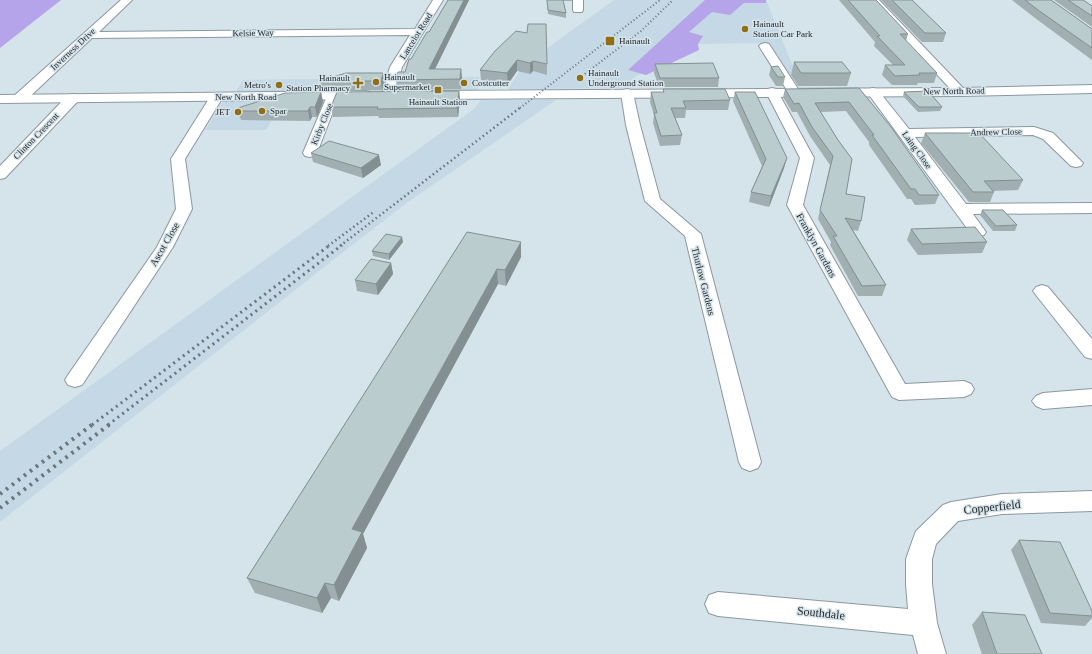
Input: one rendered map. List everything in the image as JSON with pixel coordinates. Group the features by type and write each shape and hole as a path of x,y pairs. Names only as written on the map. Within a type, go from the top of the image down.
{"street":[{"name":"Inverness Drive","path":"19,99 127,0"},
{"name":"Lancelot Road","path":"388,95 396,67 438,0"},
{"path":"873,0 960,92"},
{"name":"Kelsie Way","path":"88,35 418,32"},
{"path":"765,46 794,92"},
{"name":"New North Road","path":"419,95 960,92 1092,89"},
{"name":"Franklyn Gardens","path":"772,92 807,158 795,205 899,392 964,388"},
{"name":"Laing Close","path":"872,92 905,133 978,232"},
{"name":"Thurlow Gardens","path":"627,93 633,126 653,201 693,234 750,462"},
{"name":"New North Road","path":"0,99 404,95"},
{"name":"Kirby Close","path":"310,153 333,96"},
{"name":"Ascot Close","path":"75,380 165,247 184,209 178,159 216,97"},
{"name":"Clinton Crescent","path":"0,175 73,98"},
{"name":"Andrew Close","path":"905,133 1034,131 1048,136 1076,163"},
{"path":"961,209 1092,208"},
{"path":"1042,291 1092,352"},
{"path":"1043,401 1092,397"},
{"name":"Copperfield","path":"932,654 923,623 919,584 919,559 925,538 951,512 1002,504 1092,501"},
{"name":"Southdale","path":"718,604 923,623"}],"shaded area":[{"path":"0,0 61,0 0,48"},
{"path":"614,0 766,0 798,79 786,79 768,43 698,44 684,55 662,58 620,88 508,89 520,71 557,41"},
{"path":"705,0 766,0 766,3 744,3 730,15 712,12 689,32 703,36 698,44 699,50 646,75 628,70"},
{"path":"479,77 478,91 289,91 266,130 205,130 229,92 236,92 243,80"},
{"path":"481,100 556,100 408,202 0,522 0,451 474,109"}],"building":[{"path":"448,0 464,0 429,69 461,69 460,79 396,80 398,72 405,72 409,59 411,59 427,32 429,32"},
{"path":"547,0 563,0 566,13 548,10"},
{"path":"848,0 876,0 908,34 900,34 937,73 919,73 920,75 895,76 885,65 905,65 877,36 880,36"},
{"path":"892,0 912,0 946,33 925,33"},
{"path":"1025,0 1051,0 1092,29 1092,48 1038,10"},
{"path":"1068,0 1083,0 1092,6 1092,16"},
{"path":"528,24 546,24 547,64 533,61 530,63 517,60 507,73 480,70 495,51 516,31 527,33"},
{"path":"794,62 842,62 851,73 801,73"},
{"path":"713,63 719,78 660,78 655,64"},
{"path":"778,66 785,77 778,77 771,67"},
{"path":"346,73 383,73 381,81 320,81"},
{"path":"859,88 891,127 939,195 919,195 915,189 911,189 872,135 874,135 849,102 815,103 838,140 852,159 846,194 865,197 861,221 845,218 886,285 862,286 833,236 837,236 820,210 833,156 812,127 799,103 794,104 785,89"},
{"path":"663,89 725,89 730,100 683,101 686,108 671,108 682,135 661,136 654,113 657,113 651,92 664,92"},
{"path":"459,91 457,108 377,109 378,107 331,107 337,92"},
{"path":"928,91 942,107 919,107 904,92"},
{"path":"321,92 315,107 310,107 308,111 238,111 238,108 285,93"},
{"path":"735,92 755,92 787,158 771,196 751,192 766,159"},
{"path":"925,133 979,133 1023,180 984,181 994,192 973,192"},
{"path":"329,141 379,155 361,168 311,153"},
{"path":"982,210 1003,210 1017,225 996,226"},
{"path":"975,227 987,242 922,244 911,229"},
{"path":"467,232 521,242 505,270 497,269 352,529 362,532 334,585 325,583 317,598 247,578"},
{"path":"386,234 402,237 389,254 372,251"},
{"path":"371,259 391,263 376,284 355,280"},
{"path":"1019,540 1060,542 1092,611 1092,616 1050,613"},
{"path":"982,612 1025,615 1042,654 997,654"}],"railway":[{"path":"520,108 660,0"},
{"path":"582,76 641,31 673,0"},
{"path":"340,246 521,107"},
{"path":"328,246 375,211"},
{"path":"92,425 330,245"},
{"path":"108,425 342,245"},
{"path":"0,494 93,424"},
{"path":"0,508 110,424"}],"place":[{"name":"Hainault Station Car Park","path":"745,29"},
{"name":"Hainault","path":"610,41"},
{"name":"Hainault Underground Station","path":"580,78"},
{"name":"Hainault Supermarket","path":"376,82"},
{"name":"Hainault Station Pharmacy","path":"358,83"},
{"name":"Costcutter","path":"464,83"},
{"name":"Metro's","path":"279,85"},
{"name":"Hainault Station","path":"438,90"},
{"name":"Spar","path":"262,111"},
{"name":"JET","path":"238,112"}]}
